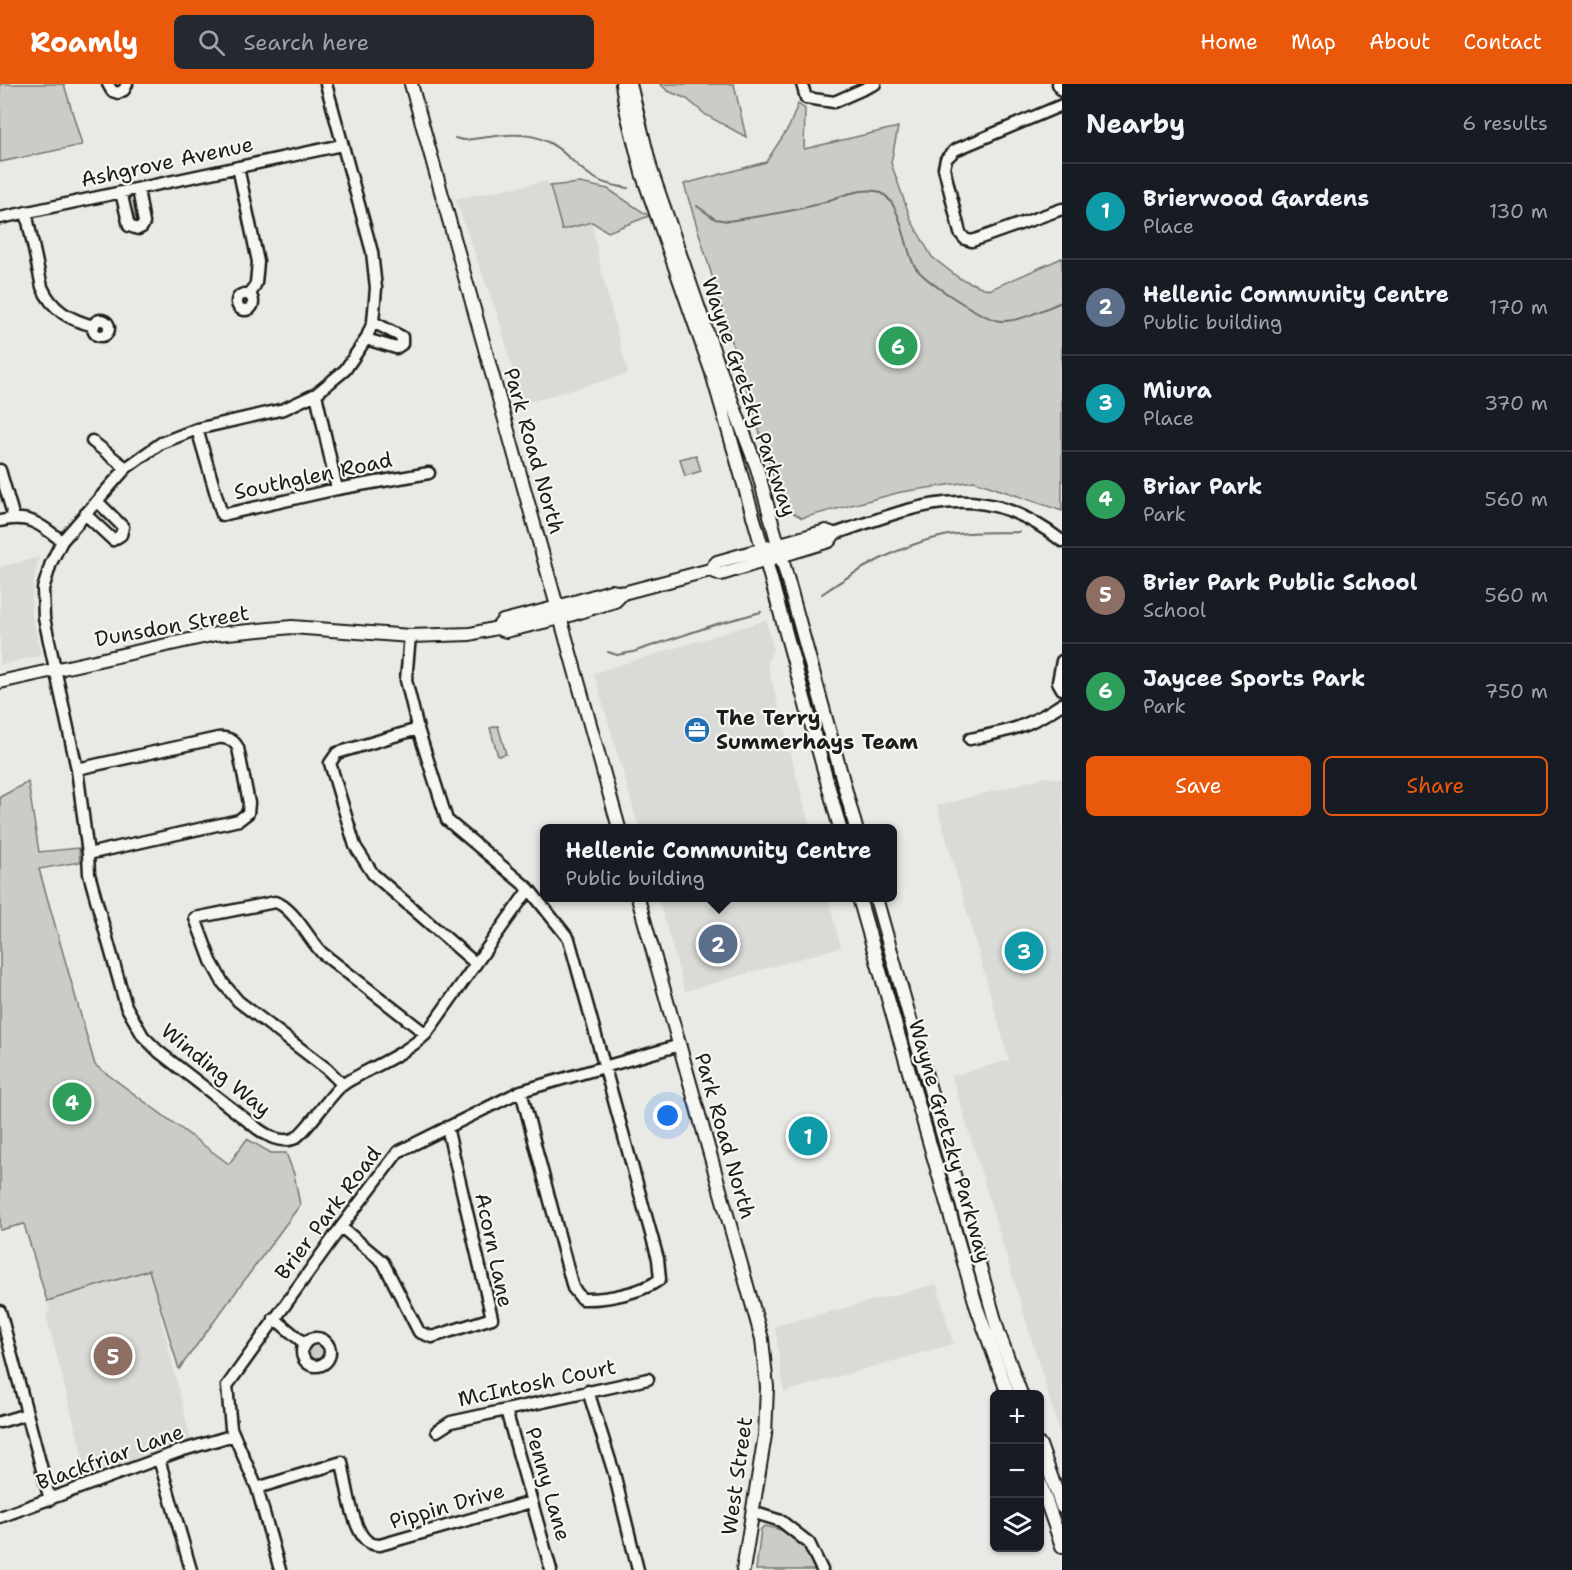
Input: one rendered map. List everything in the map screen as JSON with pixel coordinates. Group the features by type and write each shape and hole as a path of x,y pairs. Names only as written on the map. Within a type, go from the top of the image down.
{"main road":[{"name":"Park Road North","path":"411,84 618,824"},
{"name":"Wayne Gretzky Parkway","path":"622,84 642,173 711,370 839,824"},
{"name":"Wayne Gretzky Parkway","path":"630,84 651,170 719,367 757,468 855,824"},
{"name":"Dunsdon Street","path":"0,682 207,636 260,630 292,627 410,636 470,634 497,628 503,621 559,613 611,591 623,592 710,570 717,562 764,555 826,531 834,534"},
{"name":"Park Road North","path":"640,902 762,1339 767,1387"},
{"name":"Wayne Gretzky Parkway","path":"860,902 977,1308 1006,1390"},
{"name":"Wayne Gretzky Parkway","path":"877,902 998,1330 1019,1390"},
{"name":"West Street","path":"743,1570 764,1445 767,1387"},
{"path":"1044,1456 1062,1507"},
{"path":"1044,1494 1062,1546"}],"street":[{"path":"108,84 112,91 118,93 124,90 127,84"},
{"path":"326,84 372,252 375,288 374,322 402,337 402,344 396,348 366,339"},
{"path":"802,84 806,98 834,102 875,84"},
{"path":"1058,84 1062,91"},
{"path":"1062,105 955,150 946,159 944,168 960,233 965,239 972,241 1062,209"},
{"name":"Ashgrove Avenue","path":"0,218 342,145"},
{"path":"238,167 258,262 256,283 250,296"},
{"path":"121,192 129,226 138,230 144,223 138,189"},
{"path":"26,212 45,295 63,314 94,326"},
{"name":"Winding Way","path":"374,322 366,339 345,370 316,394 284,409 197,429 161,444 126,468 62,541 51,563 43,589 44,618 77,770 92,887 126,1006 143,1036 159,1052 258,1129 280,1140 297,1137 343,1084 412,1047 426,1034 529,889"},
{"path":"316,394 336,489"},
{"name":"Southglen Road","path":"197,429 222,515 336,489 429,473"},
{"path":"92,441 126,468"},
{"path":"0,470 14,518"},
{"path":"86,514 113,540 121,535 123,527 97,501"},
{"name":"Dunsdon Street","path":"834,534 898,513 933,504 959,501 985,502 1009,511 1048,530 1062,541"},
{"path":"0,521 14,518 29,520 62,541"},
{"path":"410,636 406,680 418,729 447,820 529,889 569,939 658,1260 660,1279 651,1286 597,1300 582,1299 573,1288 521,1091"},
{"path":"1062,661 1058,682 1062,689"},
{"path":"970,739 1017,729 1039,720 1062,704"},
{"path":"418,729 336,753 330,763 355,846 373,874 475,963"},
{"path":"77,770 218,738 227,738 233,741 238,748 249,803 248,813 239,820 88,854"},
{"path":"343,1084 327,1069 238,1001 211,961 195,918 275,902 282,905 288,909 311,942 322,953 426,1034"},
{"name":"Brier Park Road","path":"280,1570 257,1488 231,1428 227,1386 274,1318 398,1152 521,1091 680,1045"},
{"name":"Acorn Lane","path":"341,1227 383,1262 419,1332 432,1337 492,1318 447,1127"},
{"path":"0,1311 50,1500"},
{"path":"274,1318 305,1344"},
{"name":"McIntosh Court","path":"437,1431 451,1422 648,1379"},
{"path":"588,1391 614,1473 638,1570"},
{"name":"Penny Lane","path":"506,1410 551,1570"},
{"path":"0,1422 27,1414"},
{"name":"Blackfriar Lane","path":"0,1517 159,1459 234,1435"},
{"path":"159,1459 191,1570"},
{"name":"Pippin Drive","path":"257,1488 342,1462 357,1524 367,1541 373,1545 381,1545 531,1502"},
{"path":"752,1512 781,1521 809,1542 822,1570"}],"shaded area":[{"path":"0,84 64,84 82,145 0,162"},
{"path":"660,84 734,84 746,137 706,115 687,99 668,91"},
{"path":"798,104 805,109 804,149 898,127 891,163 911,220 932,257 959,278 989,290 1062,258 1062,511 974,481 901,492 802,518 782,506 684,184 766,162 789,127"},
{"path":"547,181 562,230 592,222 601,270 628,374 521,404 500,322 455,199"},
{"path":"580,183 608,189 649,216 608,232 592,222 562,230 550,186"},
{"path":"696,455 701,471 685,476 680,459"},
{"path":"39,557 31,610 41,655 0,665 0,567"},
{"path":"766,620 773,649 767,663 809,824 638,824 594,673"},
{"path":"498,726 506,754 498,756 490,728"},
{"path":"1047,777 1062,779 1062,1440 952,1076 1009,1060 937,806"},
{"path":"28,782 39,852 79,848 80,862 39,869 95,1065 229,1164 247,1139 271,1153 286,1153 294,1174 300,1205 179,1369 149,1270 47,1301 24,1224 0,1230 0,797"},
{"path":"659,902 829,902 841,947 685,991"},
{"path":"149,1269 191,1440 88,1477 46,1314 50,1313 47,1301"},
{"path":"937,1284 953,1344 784,1392 775,1326"},
{"path":"312,1342 320,1342 326,1348 326,1356 320,1362 312,1362 306,1356 306,1348"},
{"path":"764,1526 791,1534 804,1544 816,1570 756,1570 761,1529"}],"waterway":[{"path":"455,138 463,140 503,135 532,136 555,146 597,179 628,188"},
{"path":"697,206 715,219 728,221 793,210 852,193 876,191 891,202 901,223 914,265 919,272 968,307 993,319 1009,321 1062,302"},
{"path":"822,594 880,559 912,545 963,533 1019,532"},
{"path":"608,652 617,655 633,652 761,612"}],"place":[{"name":"Jaycee Sports Park","path":"898,346"},
{"name":"The Terry Summerhays Team","path":"697,730"},
{"name":"Hellenic Community Centre","path":"718,944"},
{"name":"Miura","path":"1024,951"},
{"name":"Briar Park","path":"72,1102"},
{"name":"Brierwood Gardens","path":"808,1136"},
{"name":"Brier Park Public School","path":"113,1356"}]}
